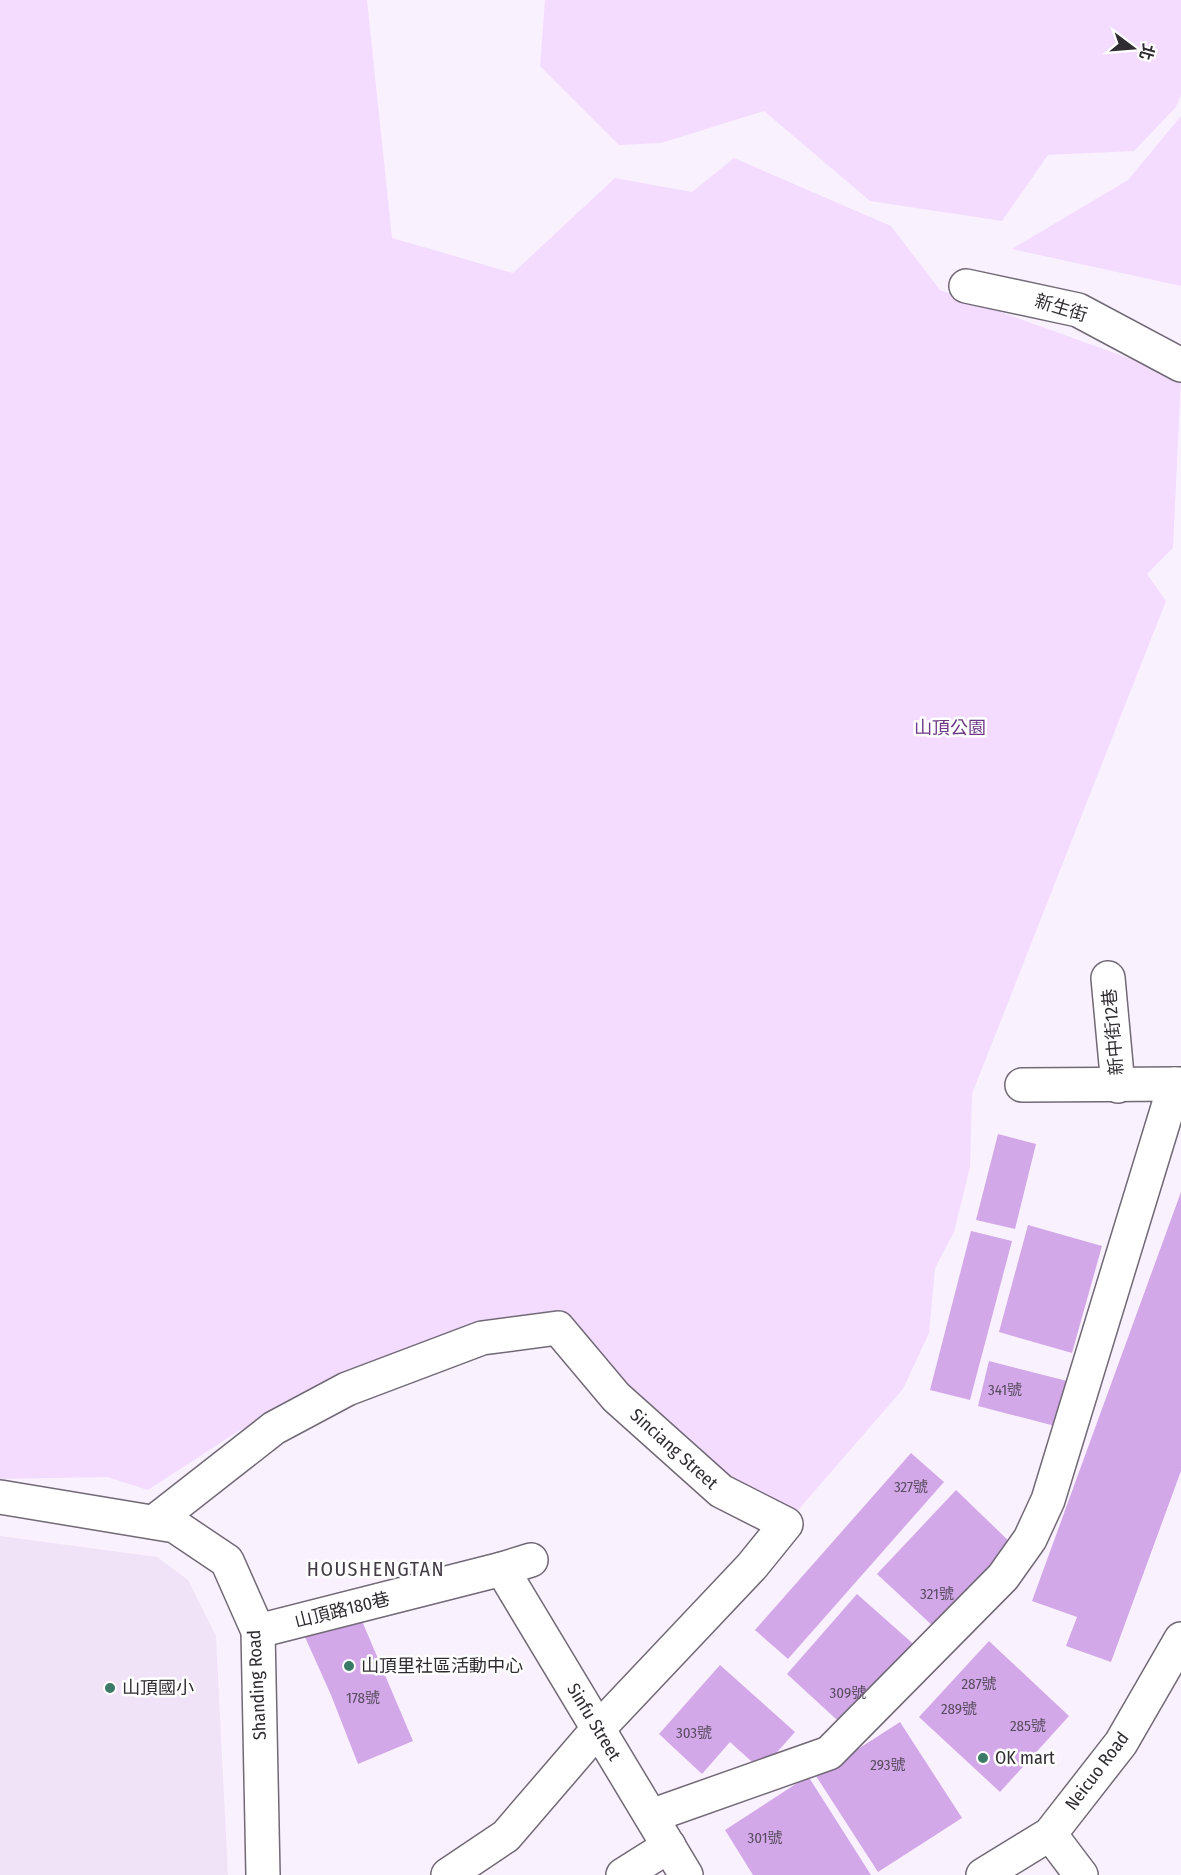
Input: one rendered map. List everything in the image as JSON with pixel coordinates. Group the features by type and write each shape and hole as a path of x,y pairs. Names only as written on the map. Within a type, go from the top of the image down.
{"street":[{"name":"新生街","path":"966,286 1078,310 1181,365"},
{"name":"新中街12巷","path":"1108,978 1118,1086"},
{"path":"651,1816 829,1753 1002,1577 1030,1539 1048,1500 1178,1084 1022,1085"},
{"name":"Sinciang Street","path":"154,1522 274,1428 347,1389 482,1338 558,1328 616,1397 721,1491 786,1524 752,1566 598,1729 506,1836 448,1875"},
{"name":"Shanding Road","path":"0,1497 175,1526 227,1561 258,1631 263,1875"},
{"name":"Sinfu Street","path":"516,1564 598,1729 686,1875"},
{"name":"山頂路180巷","path":"258,1631 516,1564"},
{"name":"Neicuo Road","path":"983,1875 1050,1834 1121,1743 1180,1643"},
{"path":"1050,1834 1081,1875"},
{"path":"623,1875 669,1846"}],"shaded area":[{"name":"山頂國小","path":"0,1536 157,1557 188,1580 216,1636 228,1875 0,1875"}],"green space":[{"name":"山頂公園","path":"0,0 367,0 392,238 513,273 615,178 692,192 734,158 891,226 940,290 1181,377 1173,548 1147,574 1166,601 972,1094 970,1167 954,1232 935,1268 929,1333 903,1389 786,1524 721,1491 541,1315 240,1430 148,1490 107,1477 0,1479"},
{"path":"545,0 1181,0 1181,95 1176,107 1134,151 1048,155 1002,221 870,201 764,111 661,143 619,145 540,66"},
{"path":"1181,116 1181,286 1012,249 1128,180"}],"building":[{"path":"998,1134 1036,1144 1015,1229 976,1220"},
{"path":"1181,1192 1181,1471 1111,1662 1066,1646 1077,1617 1032,1601"},
{"path":"1028,1225 1102,1246 1072,1353 999,1332"},
{"path":"971,1231 1012,1241 970,1400 930,1390"},
{"path":"989,1361 1067,1381 1055,1426 978,1406"},
{"path":"911,1453 944,1482 788,1659 755,1630"},
{"path":"956,1490 1013,1545 935,1628 877,1574"},
{"path":"857,1594 919,1649 848,1730 787,1674"},
{"name":"山頂里社區活動中心","path":"359,1614 413,1741 358,1764 305,1637"},
{"path":"989,1641 1069,1716 1000,1792 919,1717"},
{"path":"720,1665 795,1732 761,1770 730,1742 702,1774 659,1734"},
{"path":"900,1722 962,1818 878,1872 816,1776"},
{"path":"808,1776 871,1875 753,1875 725,1830"}],"place":[{"name":"山頂里社區活動中心","path":"349,1666"},
{"name":"山頂國小","path":"110,1688"},
{"name":"OK mart","path":"983,1758"}],"district":[{"name":"HOUSHENGTAN","path":"376,1569"}]}
